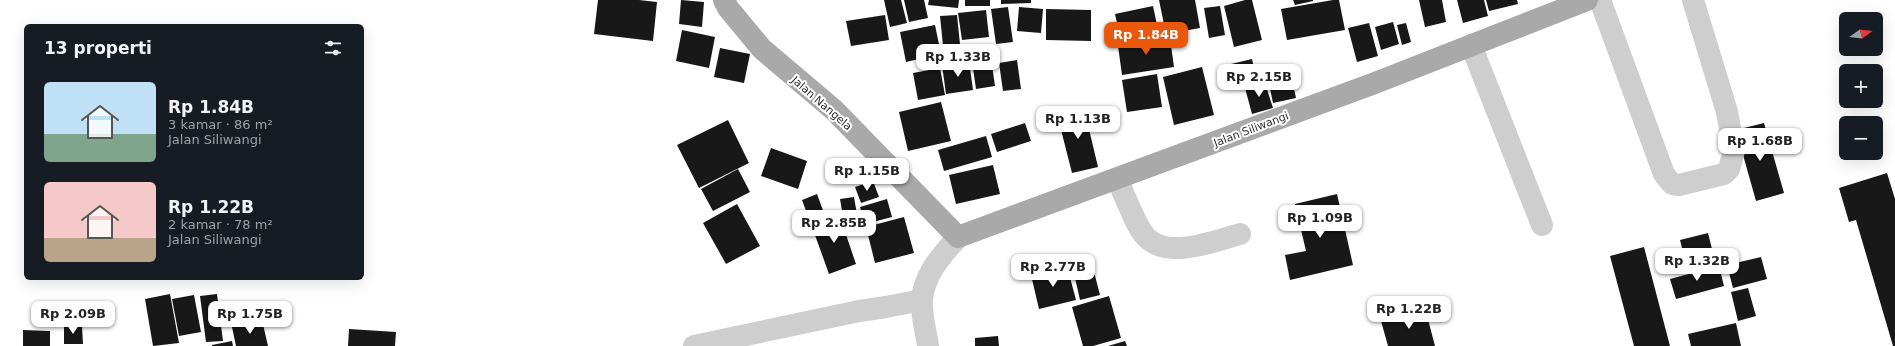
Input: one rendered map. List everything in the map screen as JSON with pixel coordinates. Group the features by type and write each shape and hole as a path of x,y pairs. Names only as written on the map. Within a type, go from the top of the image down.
{"main road":[{"name":"Jalan Nangela","path":"724,0 728,8 762,49 834,110 958,237"},
{"name":"Jalan Siliwangi","path":"958,237 1118,179 1587,0"}],"street":[{"path":"1600,0 1664,174 1672,184 1679,185 1724,174 1729,169 1734,151 1727,112 1693,0"},
{"path":"1471,45 1542,225"},
{"path":"1118,179 1131,210 1146,237 1162,248 1188,248 1240,234"},
{"path":"928,346 922,300 928,278 935,263 958,237"},
{"path":"694,346 860,311 922,300"}],"building":[{"path":"598,0 639,0 657,2 653,41 594,34"},
{"path":"681,0 704,2 702,27 679,24"},
{"path":"884,0 901,0 907,23 890,27"},
{"path":"904,0 924,0 928,18 909,22"},
{"path":"929,0 959,0 958,8 928,5"},
{"path":"965,0 990,0 990,6 965,6"},
{"path":"1001,0 1031,0 1031,3 1001,4"},
{"path":"1159,0 1195,0 1200,28 1166,34"},
{"path":"1245,0 1252,0 1262,40 1234,47 1224,6"},
{"path":"1293,0 1313,0 1313,1 1295,5"},
{"path":"1339,0 1345,30 1287,40 1281,9"},
{"path":"1419,0 1442,0 1446,22 1425,27"},
{"path":"1457,0 1484,0 1488,16 1463,23"},
{"path":"1486,0 1517,0 1518,4 1489,11"},
{"path":"1153,6 1159,34 1121,41 1115,14"},
{"path":"1220,6 1225,35 1209,38 1204,8"},
{"path":"1008,7 1013,42 996,44 991,9"},
{"path":"1019,7 1043,9 1041,33 1017,31"},
{"path":"1046,9 1091,10 1091,41 1046,40"},
{"path":"986,10 989,37 962,40 958,13"},
{"path":"885,15 889,40 851,46 846,21"},
{"path":"957,15 961,54 944,56 940,16"},
{"path":"1393,22 1399,44 1381,50 1375,27"},
{"path":"1369,23 1378,56 1357,62 1348,28"},
{"path":"1406,23 1411,42 1402,45 1397,25"},
{"path":"935,25 941,54 906,62 900,32"},
{"path":"682,30 715,37 709,68 676,61"},
{"path":"1170,38 1174,67 1122,75 1118,46"},
{"path":"720,48 750,54 744,83 714,77"},
{"path":"991,58 995,86 976,89 972,61"},
{"path":"1252,59 1258,84 1239,89 1231,64"},
{"path":"1017,60 1021,89 1003,91 999,63"},
{"path":"969,61 973,90 946,94 942,65"},
{"path":"1202,67 1214,115 1174,125 1163,77"},
{"path":"940,68 945,95 918,100 913,73"},
{"path":"1157,74 1162,107 1127,112 1122,80"},
{"path":"1291,74 1296,98 1273,103 1268,79"},
{"path":"1265,83 1273,108 1252,114 1245,88"},
{"path":"941,102 951,141 908,151 899,112"},
{"path":"1084,108 1098,167 1072,173 1057,114"},
{"path":"728,120 749,163 699,188 677,145"},
{"path":"1025,123 1031,141 997,152 991,134"},
{"path":"1764,123 1784,193 1756,201 1736,130"},
{"path":"986,136 992,157 944,171 938,150"},
{"path":"771,148 807,161 798,189 761,176"},
{"path":"993,165 1000,194 956,204 949,175"},
{"path":"738,169 750,192 713,211 701,189"},
{"path":"1887,173 1895,199 1895,346 1893,346 1856,220 1849,222 1839,188"},
{"path":"873,181 879,197 861,203 855,187"},
{"path":"817,194 824,213 809,219 802,200"},
{"path":"1337,194 1353,265 1290,280 1285,255 1306,251 1295,204"},
{"path":"854,197 859,226 845,228 840,199"},
{"path":"887,199 892,217 865,224 860,207"},
{"path":"737,204 760,246 726,264 703,223"},
{"path":"839,214 856,264 829,274 811,224"},
{"path":"904,217 914,253 875,263 866,227"},
{"path":"1708,233 1714,257 1686,264 1680,240"},
{"path":"1644,247 1670,346 1634,346 1610,256"},
{"path":"1761,257 1767,279 1733,288 1727,265"},
{"path":"1092,264 1100,295 1080,300 1073,269"},
{"path":"1067,266 1076,300 1039,309 1031,275"},
{"path":"1719,266 1724,286 1676,299 1670,279"},
{"path":"1748,288 1756,316 1738,321 1731,292"},
{"path":"170,294 179,343 153,346 145,299"},
{"path":"217,294 223,341 206,342 200,296"},
{"path":"194,295 201,332 179,336 172,299"},
{"path":"1109,296 1121,338 1093,346 1083,346 1072,307"},
{"path":"1425,308 1435,346 1388,346 1381,321"},
{"path":"262,320 268,346 236,346 232,327"},
{"path":"1736,323 1741,346 1691,346 1688,334"},
{"path":"82,326 83,344 64,344 64,327"},
{"path":"349,329 396,332 395,346 348,346"},
{"path":"23,330 50,331 50,346 23,346"},
{"path":"998,336 999,346 975,346 975,338"},
{"path":"232,341 233,346 212,346 212,345"},
{"path":"1125,341 1127,346 1108,346"}]}
